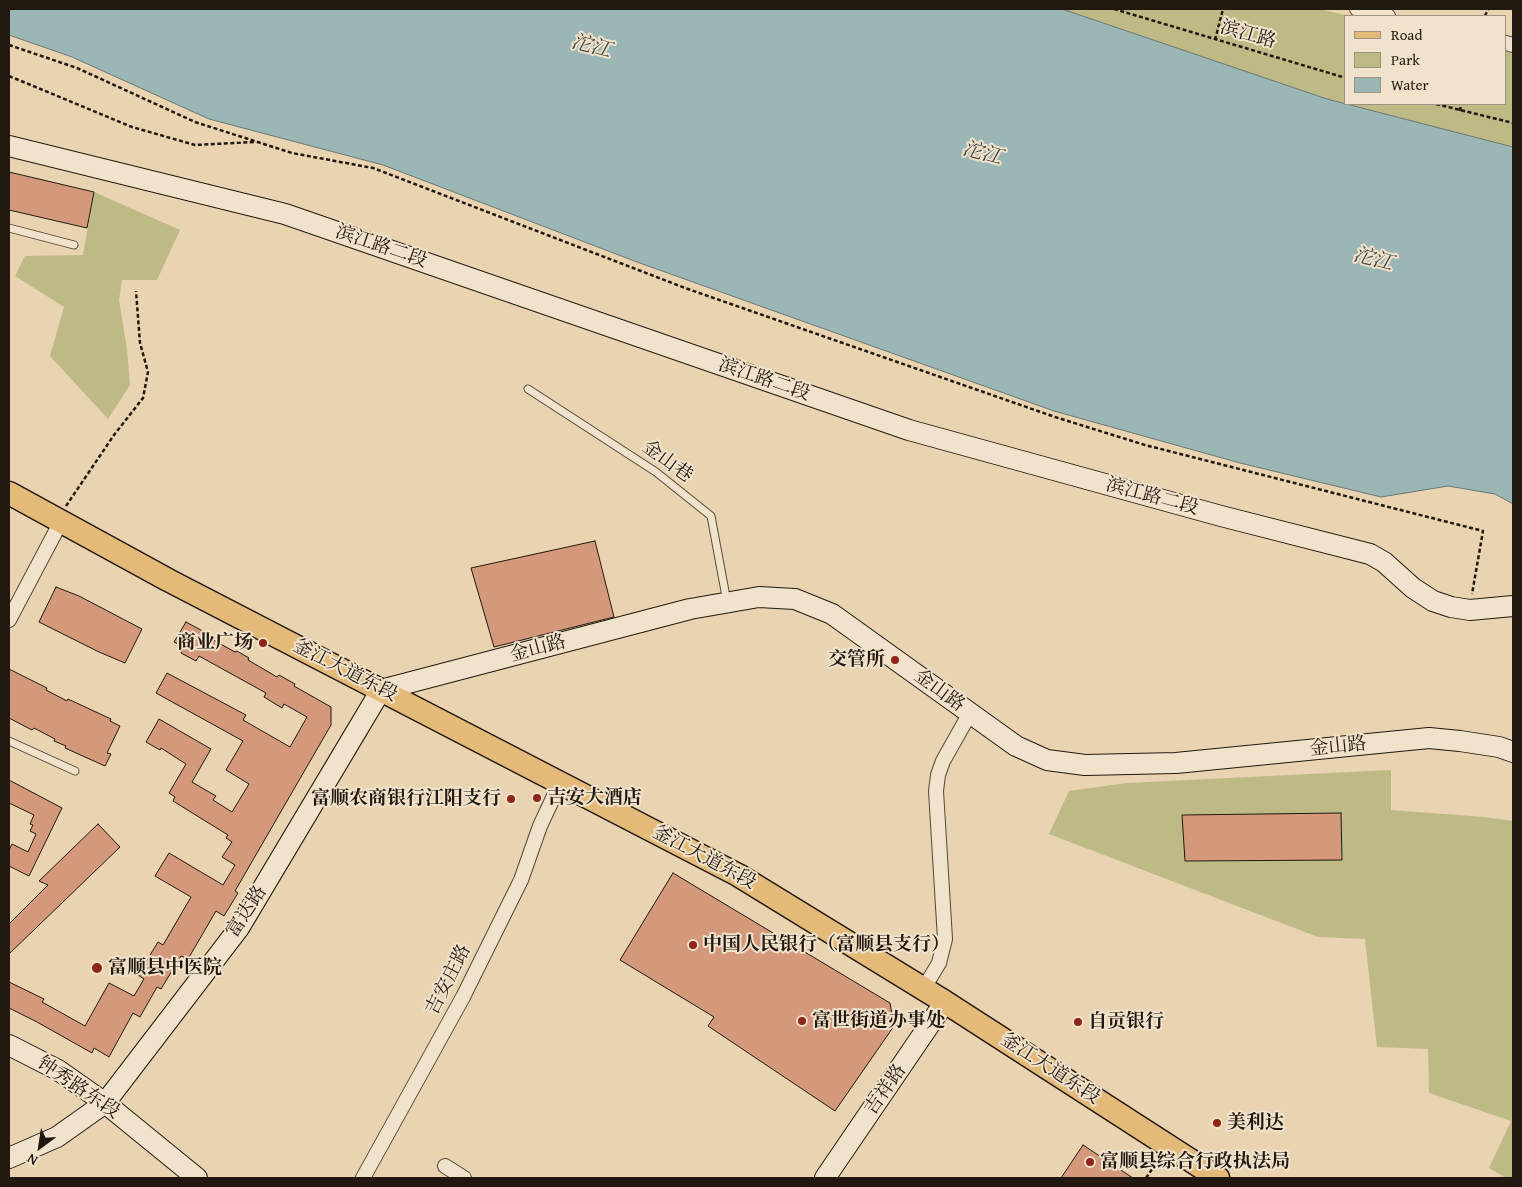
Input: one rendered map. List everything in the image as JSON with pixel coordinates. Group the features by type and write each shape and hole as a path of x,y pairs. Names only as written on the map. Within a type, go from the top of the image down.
{"main road":[{"name":"釜江大道东段","path":"9,494 56,525 262,643 378,696 738,875 924,988 942,1007 1193,1178"},
{"name":"釜江大道东段","path":"9,505 56,525"},
{"name":"釜江大道东段","path":"378,696 555,794 732,886 942,1007 1218,1178"}],"street":[{"path":"1357,9 1384,15"},
{"name":"滨江路二段","path":"9,146 284,214 908,430 1212,514 1370,554 1384,562 1413,588 1433,601 1450,607 1470,610 1513,606"},
{"path":"9,620 56,525"},
{"name":"金山路","path":"378,696 681,612 759,596 795,600 832,614 1016,746 1047,760 1085,766 1176,763 1429,738 1499,747 1513,752"},
{"name":"富达路","path":"9,1158 56,1137 105,1103 239,928 378,696"},
{"path":"924,988 939,963 945,939 936,791 938,776 943,761 970,713"},
{"name":"吉安庄路","path":"363,1178 463,997 517,888 540,826 555,794"},
{"name":"吉祥路","path":"825,1178 942,1007"},
{"name":"钟秀路东段","path":"9,1045 58,1070 105,1103 197,1178"},
{"path":"445,1166 464,1178"}],"lane":[{"path":"9,228 74,245"},
{"name":"金山巷","path":"528,389 656,472 711,516 727,602"},
{"path":"9,740 75,772"}],"path":[{"name":"滨江路","path":"1114,9 1344,77"},
{"path":"1215,40 1223,9"},
{"path":"9,45 76,68 195,122 292,153 373,168 685,288 1055,417 1145,444 1483,531 1470,610"},
{"path":"9,76 132,127 195,145 256,142"},
{"path":"1439,105 1513,122"},
{"path":"1460,111 1461,105"},
{"path":"56,525 114,435 142,398 148,372 140,343 136,291"},
{"path":"1146,1178 1161,1157"}],"green space":[{"path":"1062,9 1320,9 1345,15 1344,103"},
{"path":"1507,52 1513,54 1513,147 1350,105 1507,105"},
{"path":"94,192 180,230 157,280 122,280 119,300 127,349 130,385 108,419 50,356 64,307 15,276 25,256 83,255"},
{"path":"1391,770 1391,810 1513,821 1513,1178 1506,1178 1489,1168 1511,1121 1429,1093 1428,1049 1377,1047 1365,939 1318,937 1049,834 1069,791 1127,783"}],"water":[{"name":"沱江","path":"9,9 1062,9 1344,103 1344,105 1350,105 1513,147 1513,504 1495,494 1448,486 1381,497 1240,463 1054,411 637,262 383,165 209,119 72,57 9,35"}],"building":[{"path":"9,172 94,192 87,228 9,210"},
{"path":"595,541 614,617 494,647 471,568"},
{"path":"56,587 79,596 142,629 125,663 39,622"},
{"path":"186,622 210,635 208,637 235,652 237,651 249,658 248,660 277,677 279,675 295,684 294,686 331,707 331,725 235,891 238,893 224,916 216,911 188,959 181,956 161,989 157,987 140,1017 133,1013 109,1057 94,1048 92,1053 9,1008 9,982 44,999 42,1002 85,1026 109,983 134,996 144,979 138,975 158,942 163,945 191,897 155,876 169,853 223,885 235,865 222,857 232,842 226,838 228,835 173,801 175,797 169,793 186,764 161,748 160,750 146,742 159,719 211,749 192,782 216,796 213,800 232,812 249,784 226,770 243,741 156,693 167,673 246,715 243,720 290,747 307,717 284,704 282,708 264,697 266,693 199,656 196,661 181,653 184,647 174,642"},
{"path":"9,669 47,688 46,690 67,701 68,699 111,719 110,721 120,726 107,753 111,754 105,766 65,748 66,746 54,741 55,739 34,728 32,730 9,718"},
{"path":"9,780 62,808 29,876 9,866 9,850 12,844 28,852 36,834 30,831 33,825 30,824 34,815 9,803"},
{"path":"1341,813 1342,860 1185,861 1182,815"},
{"path":"98,824 120,847 9,954 9,924 48,885 39,881"},
{"name":"富世街道办事处","path":"673,873 890,1003 894,1026 835,1111 708,1026 714,1017 620,960"},
{"name":"富顺县综合行政执法局","path":"1083,1145 1133,1178 1061,1178"}],"place":[{"name":"商业广场","path":"263,643"},
{"name":"交管所","path":"895,660"},
{"name":"吉安大酒店","path":"537,798"},
{"name":"富顺农商银行江阳支行","path":"511,799"},
{"name":"中国人民银行（富顺县支行）","path":"693,945"},
{"name":"富顺县中医院","path":"97,968"},
{"name":"富世街道办事处","path":"802,1021"},
{"name":"自贡银行","path":"1078,1022"},
{"name":"美利达","path":"1217,1123"},
{"name":"富顺县综合行政执法局","path":"1090,1162"}]}
